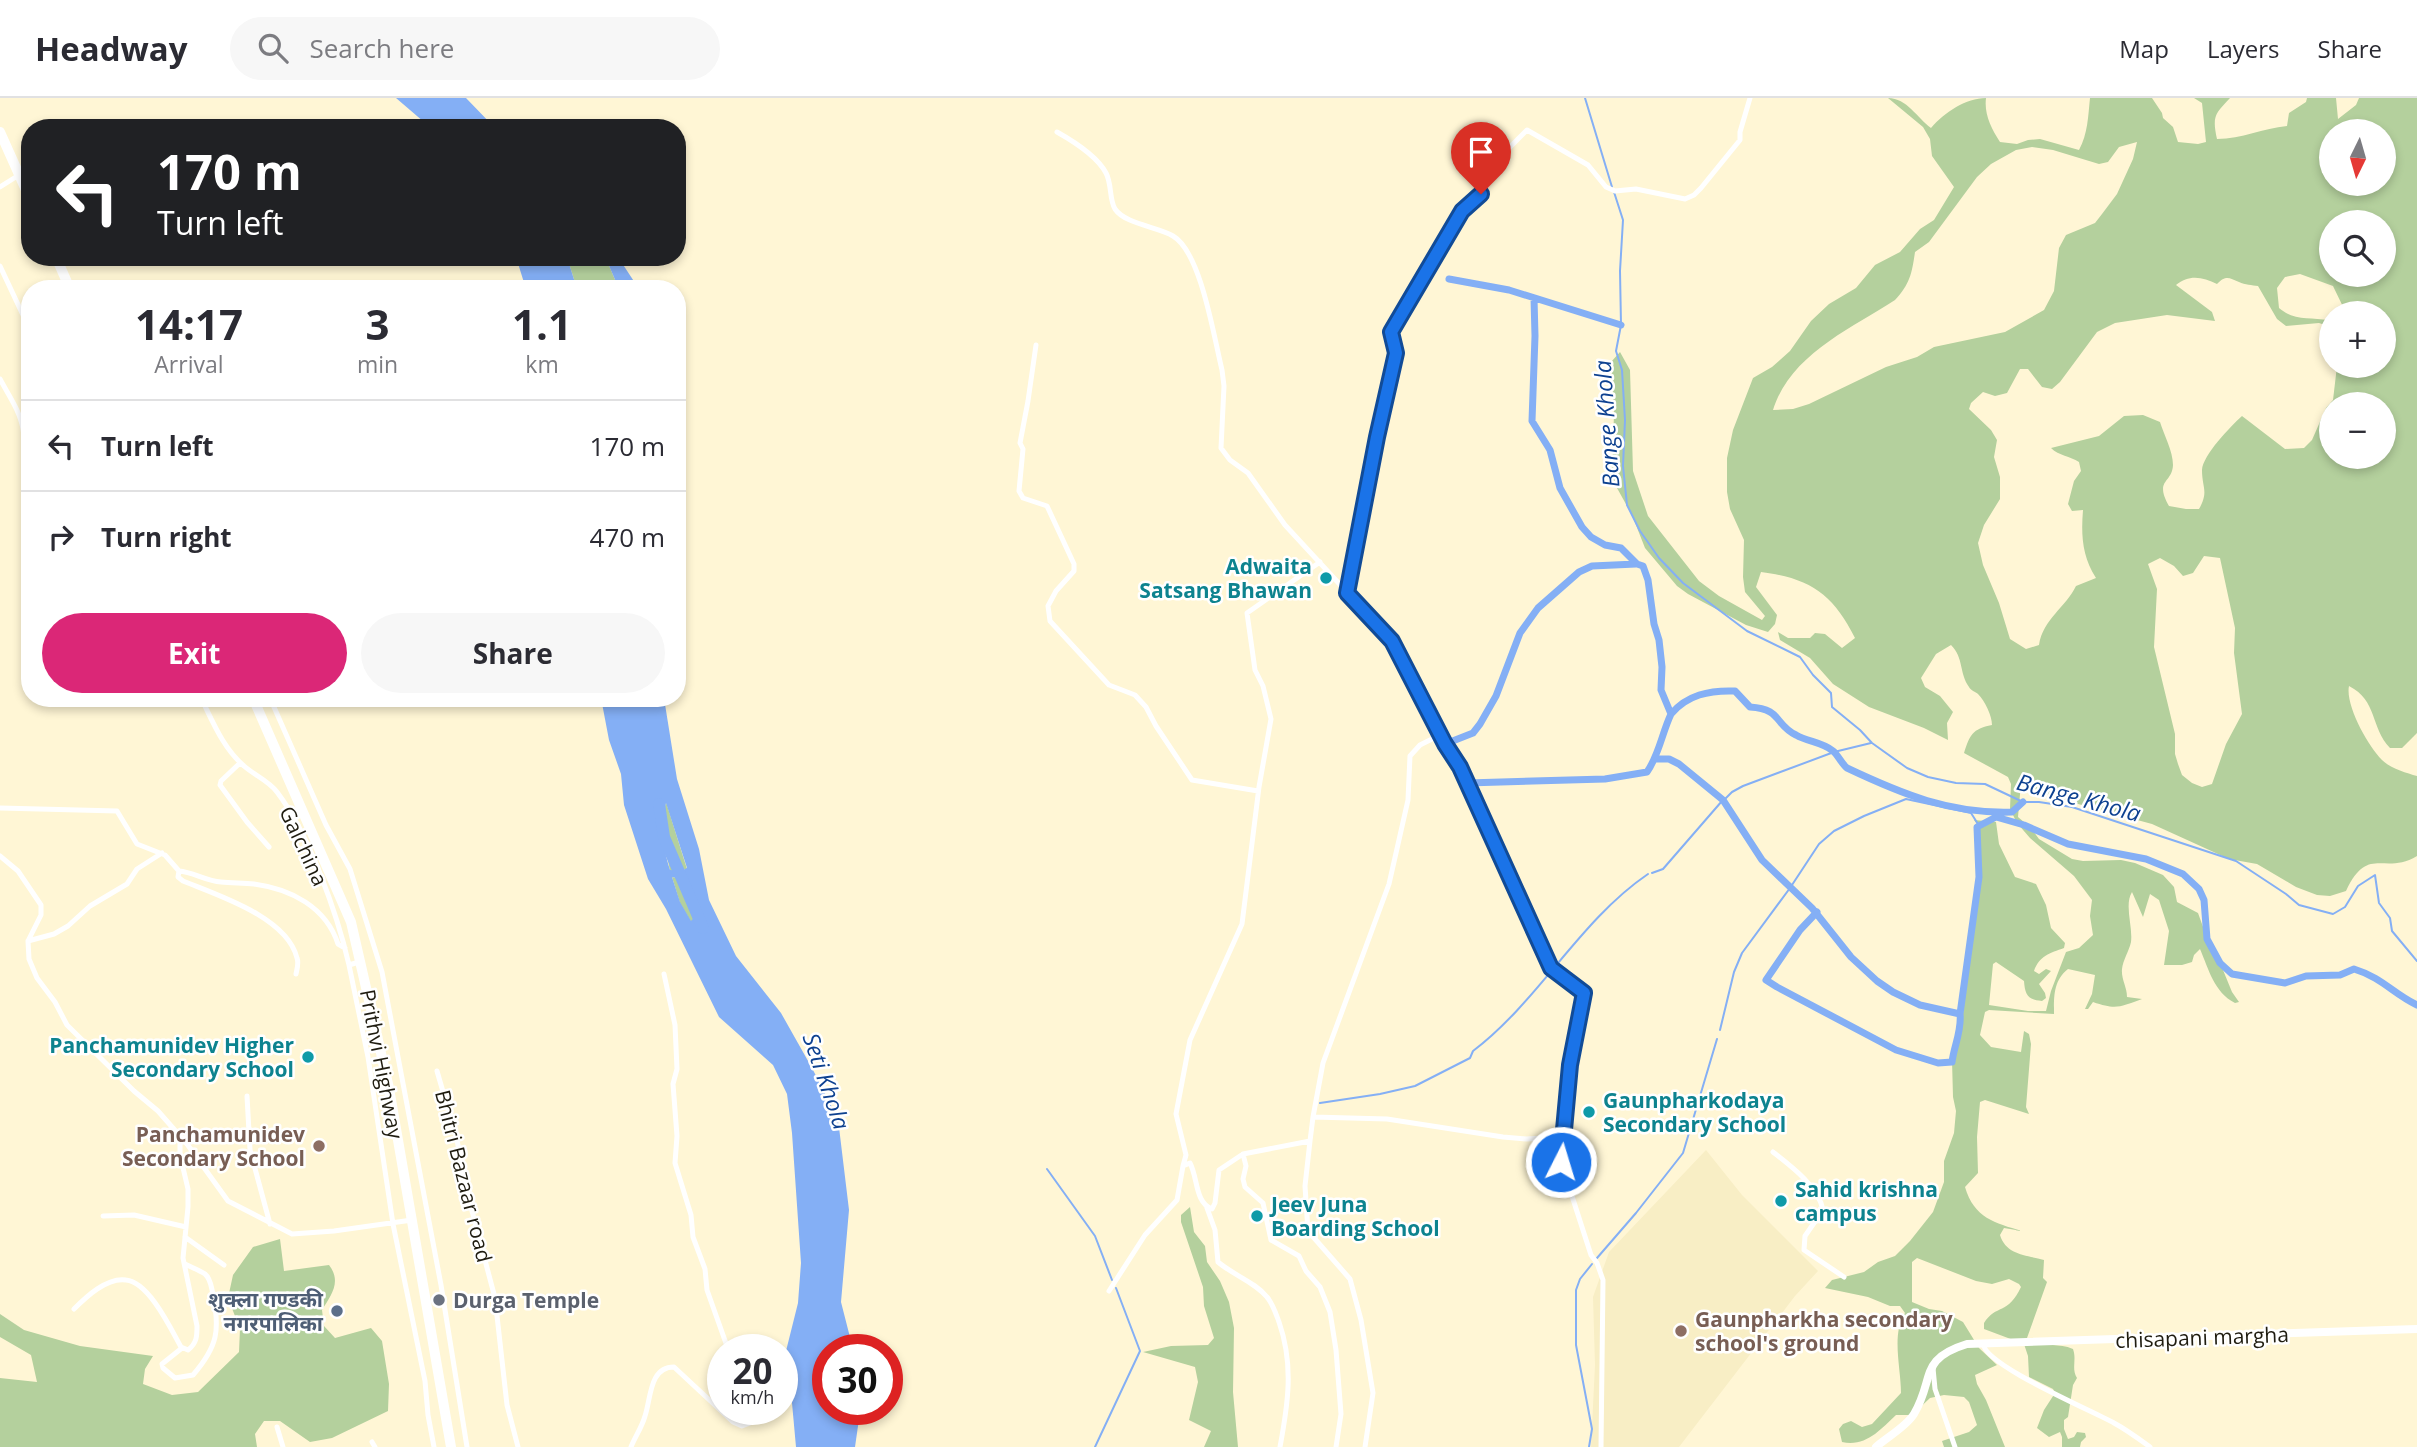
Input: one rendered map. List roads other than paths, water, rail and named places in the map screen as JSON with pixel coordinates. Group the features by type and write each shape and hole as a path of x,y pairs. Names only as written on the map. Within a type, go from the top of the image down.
{"highway":[{"path":"0,132 21,179"},
{"name":"Prithvi Highway","path":"257,707 351,922 382,1057 451,1447"}],"street":[{"path":"1347,593 1396,353 1391,332 1462,211 1481,194 1503,154 1527,130 1588,165 1606,187 1615,191 1636,189 1685,199 1702,188 1740,140 1750,98"},
{"path":"1057,132 1079,145 1106,173 1115,208 1123,216 1174,236 1187,248 1198,274 1222,370 1223,453 1248,473 1285,525 1392,641 1440,735 1460,767 1551,968 1584,993 1570,1065 1561,1162 1591,1255 1603,1280 1601,1447"},
{"path":"0,187 19,175"},
{"path":"0,266 21,311"},
{"path":"1035,345 1020,443 1023,449 1019,491 1023,498 1047,506 1074,564 1074,571 1056,591 1048,606 1050,621 1109,685 1135,695 1146,707 1192,780 1258,791"},
{"path":"0,380 21,420"},
{"path":"1109,1291 1145,1235 1177,1200 1186,1155 1176,1114 1190,1040 1242,924 1258,791 1271,719 1263,686 1255,670 1247,613 1320,562"},
{"name":"Galchina","path":"206,707 226,747 275,790 299,824 338,924 368,1057 393,1224 425,1381 434,1447"},
{"path":"274,707 327,825 351,869 382,972 441,1285 467,1447"},
{"path":"1365,1447 1373,1393 1366,1347 1350,1279 1308,1231 1305,1186 1313,1117 1324,1063 1389,884 1408,800 1410,756 1420,745 1440,735"},
{"path":"240,762 220,785 269,847"},
{"path":"0,808 117,811 137,844 162,853 179,871 214,881 257,884 308,902 327,922 338,944 345,948"},
{"path":"29,941 54,934 68,926 90,905 127,884 137,869 162,853"},
{"path":"0,856 18,871 41,905 41,915 29,941 29,959 37,978 55,1002 67,1025 158,1111 228,1201 292,1234 412,1220"},
{"path":"179,871 178,877 183,881 249,909 271,924 290,943 298,960 296,974"},
{"path":"349,965 361,962"},
{"path":"664,974 675,1025 675,1163 691,1215 693,1237 705,1269 707,1290 723,1334"},
{"path":"382,1057 399,1056"},
{"name":"Bhitri Bazaar road","path":"437,1071 457,1140 467,1192 495,1298 506,1405 517,1447"},
{"path":"247,1096 250,1150 270,1224"},
{"path":"1313,1117 1387,1119 1503,1137 1563,1137"},
{"path":"180,1136 180,1155 188,1189 185,1264 196,1315 197,1337 194,1346 188,1350 182,1349 162,1364 167,1373 175,1378 193,1375 204,1363 217,1336 218,1322 210,1280 185,1264"},
{"path":"1207,1208 1212,1209 1215,1203 1219,1170 1243,1154 1310,1141"},
{"path":"1773,1152 1821,1199 1822,1210 1805,1236 1804,1250 1844,1277"},
{"path":"1243,1154 1246,1166 1243,1179 1245,1187 1263,1203 1271,1240 1299,1256 1320,1287 1330,1312 1341,1414 1336,1447"},
{"path":"1183,1166 1190,1163 1194,1171 1201,1201 1207,1208 1215,1230 1218,1262 1231,1274 1267,1297 1285,1340 1289,1368 1289,1401 1280,1447"},
{"path":"103,1216 134,1215 186,1227"},
{"path":"185,1237 224,1265"},
{"path":"74,1309 91,1292 127,1279 137,1284 151,1298 182,1349"},
{"name":"chisapani margha","path":"1932,1365 1950,1349 1967,1344 2417,1329"},
{"path":"1985,1343 1986,1353 2014,1372 2116,1424 2151,1447"},
{"path":"1876,1447 1914,1414 1932,1365"},
{"path":"1932,1365 1935,1388 1955,1447"},
{"path":"631,1447 646,1415 650,1387 662,1370 674,1367 707,1396"},
{"path":"277,1427 283,1447"}],"water":[{"path":"396,98 466,98 486,119 420,119"},
{"path":"519,266 570,266 574,280 523,280"},
{"path":"609,266 624,266 633,280 615,280"},
{"path":"603,707 665,707 677,779 699,849 709,900 736,956 781,1013 838,1119 849,1210 841,1302 849,1334 812,1334 812,1425 858,1425 855,1447 796,1447 794,1425 798,1425 798,1334 790,1334 798,1303 801,1263 787,1094 773,1065 719,1017 666,909 648,879 624,805 621,774 609,740","holes":["666,803 687,868 681,871 670,870 665,853 662,829","672,877 685,880 693,893 697,914 691,921 680,902"]}],"waterway":[{"name":"Bange Khola","path":"1585,98 1612,187"},
{"name":"Bange Khola","path":"1614,192 1623,220 1621,325 1616,351 1622,370 1625,420 1623,466 1627,505 1640,531 1659,558 1683,583 1747,631 1800,657 1831,693 1832,707 1872,743 1907,768 1928,777 1956,783 1985,784 2023,802 2072,807 2236,861 2299,905 2333,914 2345,907 2358,886 2375,875 2379,903 2390,918 2392,931 2417,961"},
{"path":"1449,279 1509,290 1621,325"},
{"path":"1467,783 1605,779 1647,772 1671,714 1661,690 1659,640 1643,566 1637,564 1621,548 1605,545 1591,537 1582,527 1560,488 1550,450 1532,421 1534,298"},
{"path":"1445,744 1473,733 1480,724 1496,696 1520,633 1538,608 1579,572 1592,566 1636,564"},
{"path":"1671,714 1684,702 1699,695 1735,691 1750,707 1773,714 1789,731 1829,748 1847,768 1907,794 1947,806 1989,812 2012,812 2023,802"},
{"path":"1724,800 1743,786 1834,752 1871,743"},
{"path":"1656,759 1669,759 1679,764 1723,800 1762,860 1812,908 1851,957 1877,981 1920,1005 1960,1014 1979,877 1977,827 1996,817 2024,825 2068,844 2146,859 2183,874 2199,889 2204,900 2207,939 2220,963 2232,974 2285,983 2306,976 2340,975 2354,969 2373,977 2417,1005"},
{"path":"1720,1030 1734,972 1742,953 1819,844 1834,831 1906,799 1971,813 1978,824"},
{"path":"1652,873 1663,869 1722,801"},
{"name":"Seti Khola","path":"659,804 664,837 703,928"},
{"path":"1320,1103 1415,1086 1470,1058 1473,1051 1518,1009 1601,914 1648,874"},
{"path":"1817,912 1800,930 1766,980 1896,1050 1938,1063 1952,1062 1960,1014"},
{"path":"1597,1258 1683,1153 1717,1039"},
{"path":"1047,1169 1095,1236 1112,1280"},
{"path":"1589,1447 1592,1429 1576,1345 1576,1290 1580,1279 1592,1264"},
{"path":"1095,1447 1140,1351 1116,1288"}],"place":[{"name":"Adwaita Satsang Bhawan","path":"1326,578"},
{"name":"Panchamunidev Higher Secondary School","path":"308,1057"},
{"name":"Gaunpharkodaya Secondary School","path":"1589,1112"},
{"name":"Panchamunidev Secondary School","path":"319,1146"},
{"name":"Sahid krishna campus","path":"1781,1201"},
{"name":"Jeev Juna Boarding School","path":"1257,1216"},
{"name":"Durga Temple","path":"439,1300"},
{"name":"शुक्ला गण्डकी नगरपालिका","path":"337,1311"},
{"name":"Gaunpharkha secondary school's ground","path":"1681,1331"}]}
